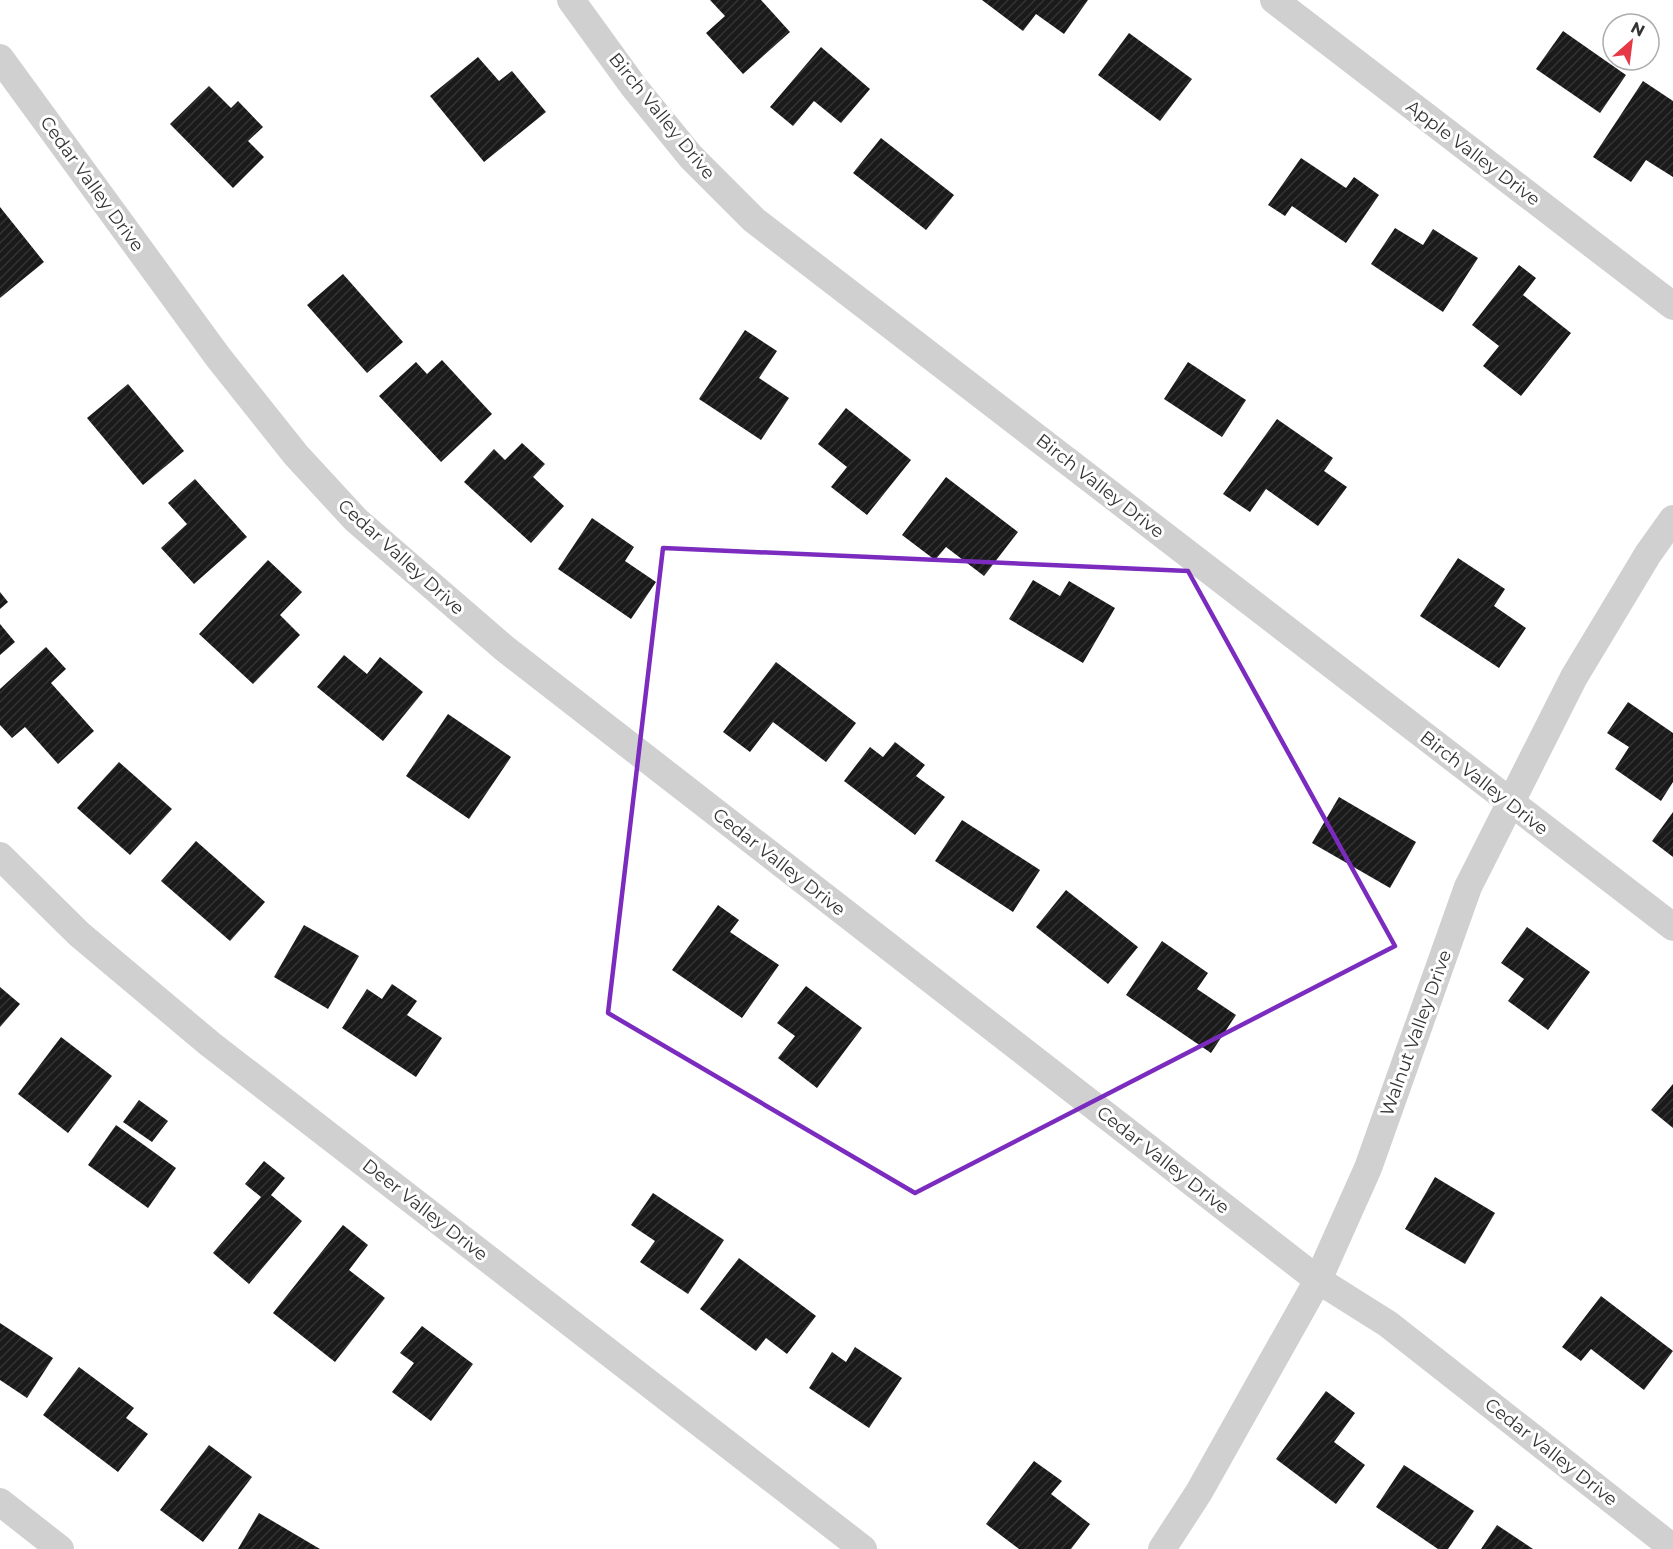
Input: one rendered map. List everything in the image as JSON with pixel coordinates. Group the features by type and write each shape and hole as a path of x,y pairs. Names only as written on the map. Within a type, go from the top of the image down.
{"street":[{"name":"Birch Valley Drive","path":"572,0 634,87 691,157 754,220 1673,927"},
{"name":"Apple Valley Drive","path":"1274,0 1673,306"},
{"name":"Cedar Valley Drive","path":"0,58 218,357 296,455 357,520 504,648 1317,1280 1388,1324 1673,1548"},
{"name":"Walnut Valley Drive","path":"1162,1549 1199,1492 1317,1280 1368,1168 1468,887 1509,803 1574,677 1647,554 1673,519"},
{"name":"Deer Valley Drive","path":"0,856 79,934 210,1044 863,1549"},
{"path":"0,1502 60,1549"}],"highlighted area":[{"path":"663,548 1188,571 1395,946 915,1193 608,1013"}],"building":[{"path":"710,0 761,0 790,32 743,74 706,33 725,16"},
{"path":"982,0 1088,0 1064,34 1036,14 1023,31"},
{"path":"1563,31 1601,58 1601,72 1622,72 1626,75 1600,113 1536,69"},
{"path":"1129,33 1192,79 1160,121 1098,75"},
{"path":"821,47 870,89 841,123 814,101 793,126 770,107"},
{"path":"478,57 499,81 512,71 546,112 484,162 430,96"},
{"path":"1643,81 1673,101 1673,177 1646,160 1631,182 1593,157"},
{"path":"209,86 231,108 238,101 263,127 248,141 264,157 233,188 170,124"},
{"path":"881,138 954,195 926,230 853,173"},
{"path":"1301,158 1346,188 1354,177 1379,195 1346,243 1292,206 1285,216 1268,205"},
{"path":"0,207 44,262 0,298"},
{"path":"1395,228 1423,245 1433,229 1478,258 1443,312 1371,264"},
{"path":"1519,265 1536,278 1523,295 1571,333 1521,396 1483,366 1499,346 1472,325"},
{"path":"343,274 403,342 367,373 307,305"},
{"path":"745,330 777,351 759,378 789,398 761,440 699,399"},
{"path":"442,360 492,414 441,462 379,396 416,362 427,374"},
{"path":"1188,362 1246,400 1222,437 1164,399"},
{"path":"128,384 184,451 143,485 87,418"},
{"path":"846,408 911,460 867,515 831,487 847,467 818,444"},
{"path":"1277,419 1333,458 1324,471 1347,487 1318,526 1266,489 1250,512 1223,494"},
{"path":"522,443 545,464 533,477 564,506 531,543 464,482 494,449 505,460"},
{"path":"946,477 1018,532 984,576 946,547 935,560 902,535"},
{"path":"195,479 247,537 194,584 161,548 187,524 168,503"},
{"path":"592,518 634,547 625,561 656,582 631,619 558,569"},
{"path":"1458,558 1505,589 1494,606 1526,628 1499,668 1420,616"},
{"path":"268,560 302,592 280,615 300,635 253,684 199,634"},
{"path":"1033,580 1060,596 1069,581 1115,608 1083,663 1009,619"},
{"path":"0,592 8,602 0,609"},
{"path":"0,624 15,642 0,655"},
{"path":"46,647 66,669 51,683 94,731 58,764 25,727 12,738 0,725 0,689"},
{"path":"344,655 367,674 380,657 423,692 383,741 317,687"},
{"path":"776,662 856,723 826,762 773,722 750,752 723,732"},
{"path":"1628,702 1673,733 1673,782 1661,801 1615,769 1629,747 1607,733"},
{"path":"448,714 511,757 469,819 406,776"},
{"path":"895,742 925,765 916,776 945,797 915,835 844,781 870,747 883,757"},
{"path":"119,762 172,809 130,855 77,808"},
{"path":"1339,797 1416,842 1390,888 1312,843"},
{"path":"1673,812 1673,857 1652,841"},
{"path":"962,820 1040,870 1013,912 935,861"},
{"path":"196,841 265,902 230,941 161,881"},
{"path":"1066,890 1138,947 1108,984 1036,927"},
{"path":"718,905 739,920 730,932 779,965 742,1018 672,970"},
{"path":"304,925 359,956 328,1009 274,977"},
{"path":"1527,927 1590,972 1548,1030 1508,1001 1524,979 1501,963"},
{"path":"1162,941 1208,973 1197,989 1236,1015 1211,1053 1126,995"},
{"path":"392,984 417,1001 407,1015 442,1038 416,1077 342,1028 367,989 382,999"},
{"path":"806,986 862,1028 817,1088 778,1058 795,1036 777,1023"},
{"path":"0,987 20,1004 0,1027"},
{"path":"61,1037 112,1076 68,1133 18,1094"},
{"path":"1673,1084 1673,1128 1651,1110"},
{"path":"139,1100 168,1121 152,1142 123,1122"},
{"path":"116,1125 176,1168 148,1208 88,1165"},
{"path":"264,1161 285,1178 271,1195 302,1221 249,1284 213,1253 261,1197 245,1184"},
{"path":"1435,1177 1495,1213 1465,1264 1405,1229"},
{"path":"653,1193 724,1240 688,1294 640,1262 655,1241 631,1225"},
{"path":"343,1225 368,1245 349,1270 385,1298 335,1362 273,1313"},
{"path":"739,1258 816,1316 787,1354 766,1338 756,1351 700,1309"},
{"path":"1601,1296 1673,1351 1644,1390 1591,1349 1581,1361 1562,1347"},
{"path":"0,1323 53,1358 27,1398 0,1380"},
{"path":"422,1326 473,1364 431,1421 392,1392 414,1363 400,1353"},
{"path":"855,1347 902,1378 869,1428 809,1388 832,1352 846,1362"},
{"path":"79,1367 134,1408 126,1418 148,1434 118,1472 43,1415"},
{"path":"1326,1391 1355,1413 1334,1442 1365,1465 1336,1504 1276,1459"},
{"path":"209,1445 252,1477 203,1542 160,1510"},
{"path":"1034,1461 1062,1481 1051,1494 1090,1524 1071,1549 1019,1549 986,1524"},
{"path":"1404,1465 1474,1511 1448,1549 1438,1549 1376,1507"},
{"path":"259,1513 320,1549 238,1549"},
{"path":"1497,1525 1533,1549 1481,1549"}]}
